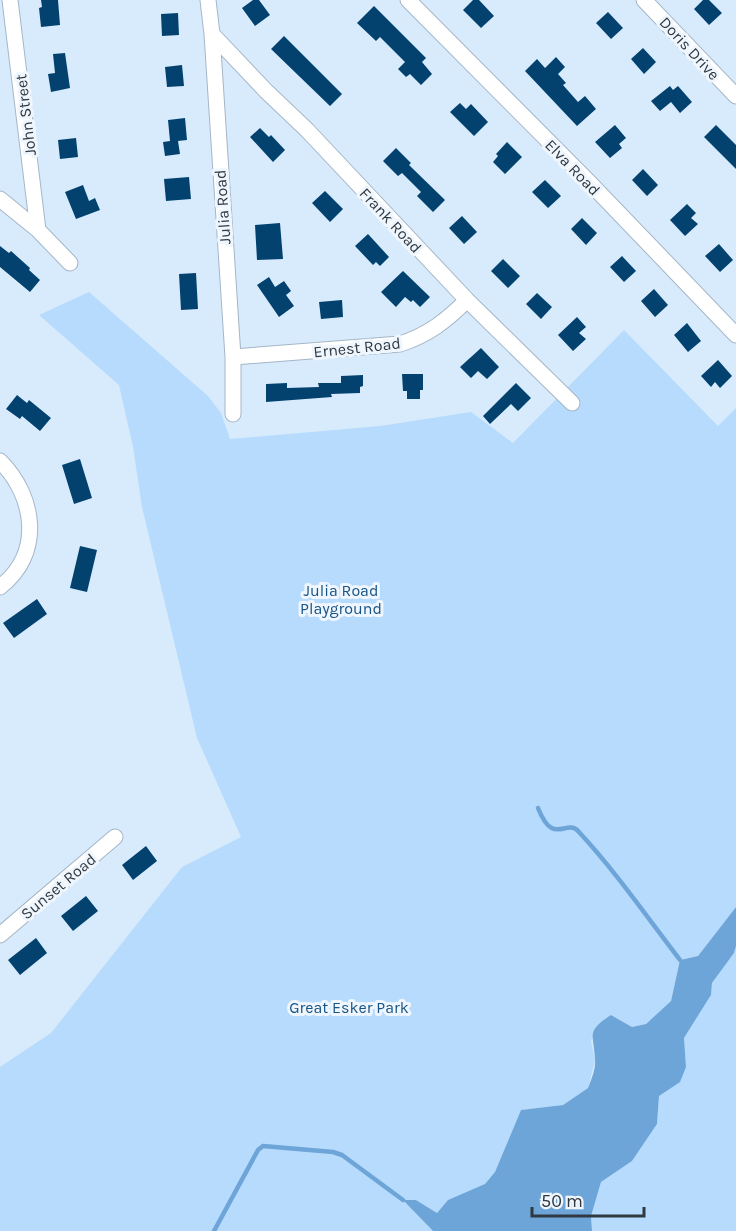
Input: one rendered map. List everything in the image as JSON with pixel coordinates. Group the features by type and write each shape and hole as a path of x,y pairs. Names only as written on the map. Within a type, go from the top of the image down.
{"street":[{"name":"John Street","path":"10,0 38,230"},
{"name":"Julia Road","path":"208,0 233,357 233,414"},
{"name":"Elva Road","path":"408,0 589,182 736,335"},
{"name":"Doris Drive","path":"644,0 736,96"},
{"name":"Frank Road","path":"212,34 307,130 467,300 572,403"},
{"path":"0,199 38,230 70,263"},
{"name":"Ernest Road","path":"233,357 399,344 431,331 467,300"},
{"path":"0,461 18,484 26,504 30,525 29,547 22,564 12,578 0,587"},
{"name":"Sunset Road","path":"0,935 115,837"}],"green space":[{"path":"89,292 208,396 221,413 230,439 380,426 471,412 513,443 624,330 718,426 736,408 736,907 698,956 680,960 671,1001 646,1024 632,1027 611,1015 591,1040 595,1061 588,1088 563,1105 521,1110 495,1172 485,1185 448,1200 437,1213 416,1200 404,1200 433,1231 0,1231 0,1067 51,1033 182,867 241,837 197,738 142,507 133,447 119,385 39,315"},
{"path":"736,946 736,1231 592,1231 591,1215 601,1182 632,1161 657,1124 659,1096 686,1067 684,1038 711,995 712,983 734,953"}],"shaded area":[{"path":"736,907 734,953 712,983 711,995 684,1038 686,1067 680,1082 659,1096 657,1124 632,1161 601,1182 591,1216 592,1231 433,1231 403,1200 416,1200 437,1213 448,1200 485,1184 495,1172 521,1110 563,1105 588,1088 595,1067 593,1034 597,1026 611,1015 632,1027 646,1024 671,1001 680,960 698,956"}],"building":[{"path":"41,0 58,0 60,25 41,27 39,8 42,7"},
{"path":"253,0 259,0 270,15 255,26 242,8"},
{"path":"473,0 479,0 494,16 481,28 463,10"},
{"path":"703,0 709,0 722,13 709,25 694,9"},
{"path":"374,6 426,58 422,62 432,74 421,85 410,74 406,77 398,69 405,62 380,37 376,41 357,23"},
{"path":"608,12 623,28 611,39 596,23"},
{"path":"178,13 179,35 162,36 161,14"},
{"path":"284,36 342,94 330,106 271,49"},
{"path":"643,48 656,62 644,74 631,59"},
{"path":"65,53 70,88 51,92 48,74 55,73 53,54"},
{"path":"556,57 565,67 558,74 566,83 563,85 578,102 585,96 596,109 577,126 525,71 537,59 545,68"},
{"path":"182,65 184,86 167,87 165,67"},
{"path":"670,86 673,90 678,86 692,102 680,113 671,102 660,111 651,101"},
{"path":"460,103 466,109 471,104 488,122 474,136 450,112"},
{"path":"185,118 187,140 178,141 180,154 165,156 163,142 170,141 168,120"},
{"path":"615,125 626,138 619,144 622,148 610,158 595,142"},
{"path":"716,125 736,145 736,169 704,137"},
{"path":"260,128 269,137 271,135 285,150 273,162 250,137"},
{"path":"76,138 78,157 60,159 58,140"},
{"path":"507,142 522,157 505,174 493,162 498,156 496,154"},
{"path":"396,148 411,163 409,165 445,200 433,212 417,196 421,192 402,173 398,176 383,161"},
{"path":"643,169 658,185 647,196 632,180"},
{"path":"189,177 191,199 166,201 164,179"},
{"path":"545,180 561,196 548,208 532,192"},
{"path":"83,185 89,201 95,198 100,210 76,219 65,192"},
{"path":"325,191 343,209 330,222 312,203"},
{"path":"687,204 696,213 691,218 698,224 685,236 670,220"},
{"path":"462,216 477,232 464,244 449,228"},
{"path":"582,218 597,233 586,245 571,229"},
{"path":"280,223 283,259 257,260 255,225"},
{"path":"368,234 389,257 380,266 376,262 373,265 355,246"},
{"path":"719,244 733,260 720,272 705,256"},
{"path":"0,246 9,253 11,251 40,280 30,292 0,267"},
{"path":"622,256 636,271 624,282 610,267"},
{"path":"503,259 520,276 508,288 491,271"},
{"path":"403,271 430,297 420,307 413,300 411,302 405,297 396,307 381,292"},
{"path":"196,273 198,309 181,310 179,274"},
{"path":"269,277 275,287 284,281 291,291 286,295 294,306 279,317 257,285"},
{"path":"654,289 668,305 655,317 641,301"},
{"path":"537,293 552,307 541,319 526,304"},
{"path":"342,300 343,317 321,319 319,302"},
{"path":"577,317 586,327 579,333 586,339 573,351 558,335"},
{"path":"687,323 701,341 688,352 674,335"},
{"path":"481,348 499,367 487,379 478,371 471,378 460,367"},
{"path":"718,360 732,376 720,388 715,382 711,387 701,376"},
{"path":"402,374 423,374 423,390 420,390 420,399 407,399 407,391 403,391"},
{"path":"363,375 363,386 360,387 360,393 266,402 266,384 287,383 287,388 319,387 318,383 341,383 341,376"},
{"path":"516,383 531,398 518,411 511,404 490,424 483,416"},
{"path":"17,395 27,403 29,400 51,418 40,431 22,416 20,419 6,409"},
{"path":"80,459 92,498 74,504 62,465"},
{"path":"80,546 97,550 87,592 70,588"},
{"path":"37,599 47,614 14,638 3,623"},
{"path":"146,846 157,861 133,880 122,865"},
{"path":"86,896 98,911 73,931 61,916"},
{"path":"36,938 47,953 20,975 8,960"}],"waterway":[{"path":"538,808 549,827 574,828 579,832 619,879 680,960"},
{"path":"214,1231 258,1150 263,1146 333,1152 342,1155 403,1200"}],"park label":[{"name":"Julia Road Playground","path":"341,599"},
{"name":"Great Esker Park","path":"349,1007"}]}
